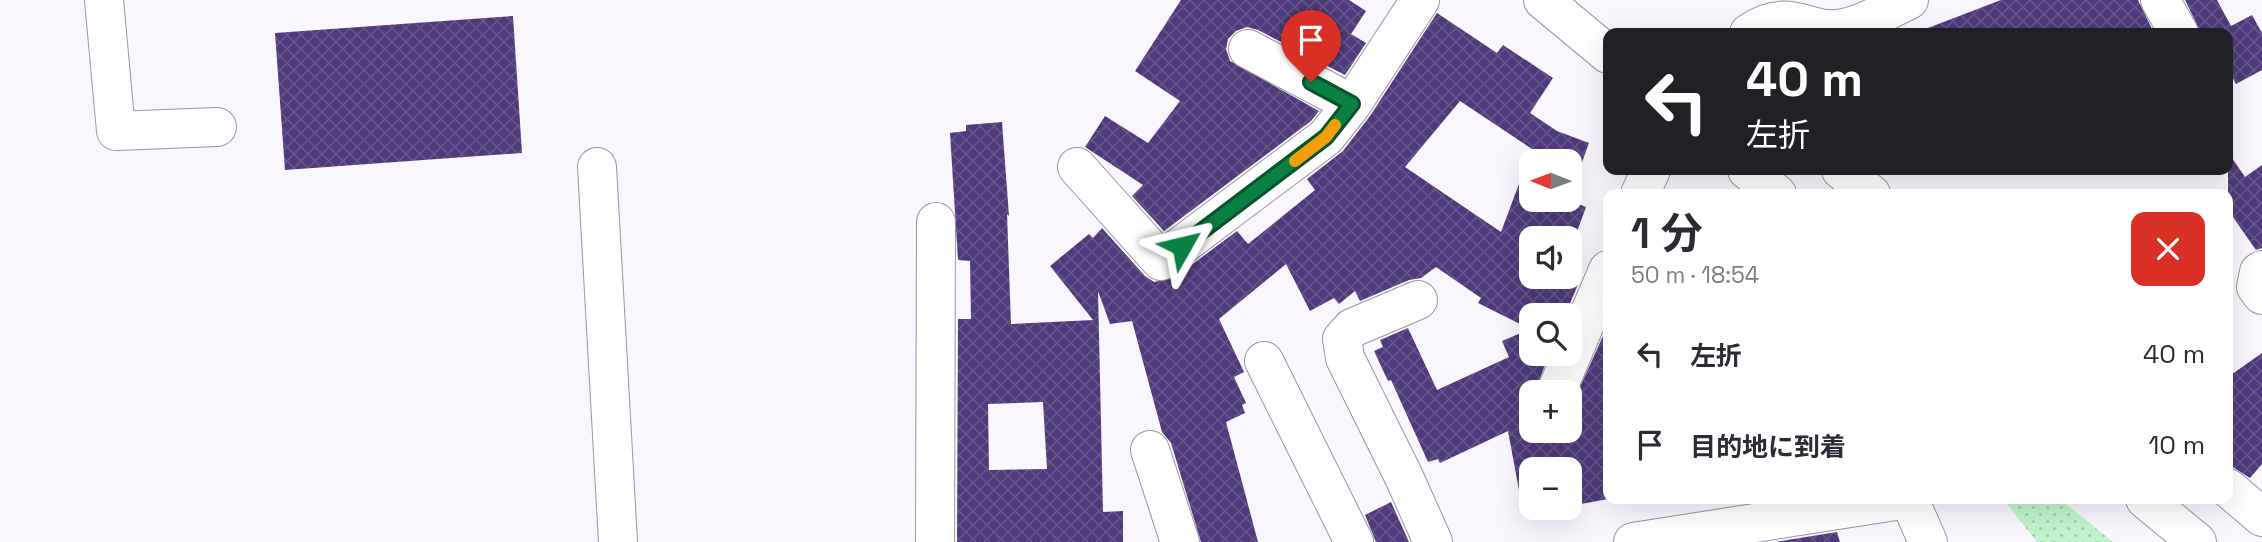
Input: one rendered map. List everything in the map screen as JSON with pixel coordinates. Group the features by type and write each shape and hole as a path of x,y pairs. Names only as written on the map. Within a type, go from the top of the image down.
{"street":[{"path":"104,0 116,131 216,127"},
{"path":"1077,167 1161,261 1326,137 1352,104 1420,0"},
{"path":"1543,0 1603,50"},
{"path":"1845,28 1909,0"},
{"path":"2160,0 2176,28"},
{"path":"1756,28 1762,24 1798,20 1824,28"},
{"path":"1248,49 1352,104"},
{"path":"597,167 618,542"},
{"path":"1753,175 1771,189"},
{"path":"1847,175 1865,189"},
{"path":"935,542 936,222"},
{"path":"2262,270 2259,272 2256,287 2262,295"},
{"path":"1561,380 1603,282"},
{"path":"1418,300 1352,328 1342,340 1345,358 1433,542"},
{"path":"1264,361 1354,542"},
{"path":"1150,450 1180,542"},
{"path":"2233,492 2262,517"},
{"path":"1637,542 1876,504"},
{"path":"1910,504 1928,542"},
{"path":"2151,504 2197,542"}],"green space":[{"path":"2007,504 2066,504 2113,542 2037,542"}],"building":[{"path":"1181,0 1349,0 1366,11 1351,34 1366,43 1345,75 1258,30 1247,27 1236,31 1228,39 1226,49 1230,61 1319,111 1311,121 1164,231 1132,196 1143,185 1085,147 1105,116 1148,143 1180,101 1135,71"},
{"path":"2001,0 2138,0 2152,28 1928,28"},
{"path":"2185,0 2217,0 2231,26 2252,15 2262,33 2262,70 2236,84 2233,78 2233,28 2199,28"},
{"path":"1437,13 1497,53 1503,45 1553,78 1530,113 1557,131 1589,143 1582,162 1582,149 1532,149 1460,101 1405,167 1501,232 1519,184 1519,212 1582,212 1582,205 1586,207 1579,226 1519,226 1519,289 1576,289 1570,303 1519,303 1519,324 1478,303 1481,298 1436,267 1421,278 1409,280 1360,301 1355,291 1339,304 1334,298 1310,311 1286,264 1219,319 1244,372 1234,377 1246,403 1242,405 1245,413 1226,422 1258,542 1201,542 1171,443 1162,432 1132,321 1110,324 1098,291 1103,512 1123,511 1123,542 957,542 958,319 971,319 970,261 958,260 950,133 966,131 966,125 1002,122 1009,216 1007,214 1011,324 1093,320 1050,266 1089,234 1093,238 1102,228 1145,276 1154,282 1174,278 1237,231 1248,244 1315,190 1307,179 1343,151 1370,116","holes":["1043,402 1047,469 989,470 988,404"]},
{"path":"513,16 522,153 285,170 275,33"},
{"path":"2233,159 2245,177 2262,165 2262,248 2256,250 2233,217 2233,189 2228,189 2228,175 2233,175"},
{"path":"1408,328 1437,390 1509,357 1502,341 1519,334 1519,366 1545,366 1539,380 1519,380 1519,443 1582,443 1582,382 1603,336 1603,500 1582,504 1582,457 1519,457 1519,490 1508,431 1440,463 1438,459 1428,462 1391,380 1388,381 1374,351 1383,347 1380,340"},
{"path":"2262,353 2262,464 2250,478 2233,467 2233,373"},
{"path":"1391,502 1409,542 1376,542 1365,515"},
{"path":"1837,532 1840,542 1775,542"}],"slow traffic":[{"path":"1295,161 1326,137 1335,125"}],"route":[{"path":"1182,246 1326,137 1352,104 1311,82"}]}
